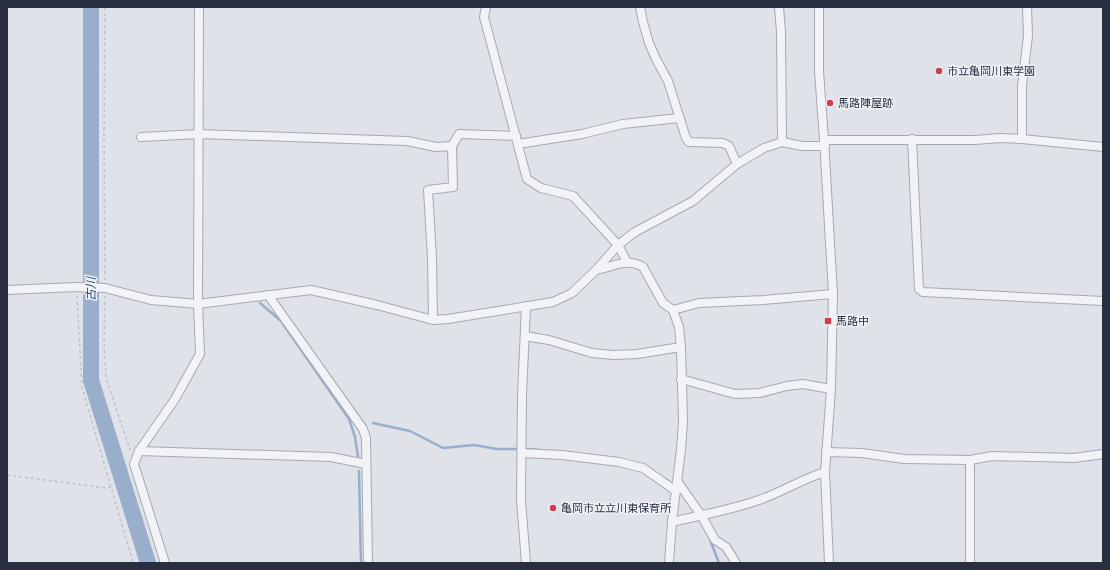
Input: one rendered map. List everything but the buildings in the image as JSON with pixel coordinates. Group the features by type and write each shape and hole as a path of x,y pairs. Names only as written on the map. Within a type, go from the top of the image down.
{"street":[{"path":"165,563 134,464 140,451 175,398 200,354 198,304 199,7"},
{"path":"486,7 484,17 527,179 541,188 573,196 618,245 627,262"},
{"path":"640,7 649,43 668,81 686,138 689,142 723,143 729,146 737,164"},
{"path":"779,7 781,32 782,142"},
{"path":"819,7 819,71 825,143 833,294 831,388 825,472 829,563"},
{"path":"1022,138 1022,86 1028,36 1027,7"},
{"path":"433,320 432,257 428,190 454,187 452,146 459,134 517,140 582,134 623,124 679,118"},
{"path":"141,138 199,134 408,141 436,148 452,146"},
{"path":"7,290 78,287 102,288 151,300 198,304 311,290 433,320 448,319 553,302 572,293 596,270 618,245 635,232 693,201 737,164 764,148 782,142 802,146 825,143 912,139 975,140 1022,138 1103,147"},
{"path":"912,139 919,289 922,292 1103,301"},
{"path":"596,270 627,262 637,263 643,267 663,303 673,310 679,328 683,421 669,563"},
{"path":"673,310 699,303 763,300 833,294"},
{"path":"268,295 363,429 366,438 368,563"},
{"path":"526,306 522,395 521,500 526,563"},
{"path":"525,336 549,340 592,353 614,355 637,354 681,347"},
{"path":"681,379 735,394 760,393 787,386 803,384 831,388"},
{"path":"140,451 331,457 366,464"},
{"path":"826,452 862,453 904,459 970,460 992,456 1074,458 1103,454"},
{"path":"522,453 562,455 619,462 644,468 676,491"},
{"path":"970,460 970,563"},
{"path":"672,522 761,499 825,472"},
{"path":"677,481 701,515 715,540 726,547 736,563"}],"path":[{"path":"104,7 102,288 106,378 134,464"},
{"path":"78,287 82,387 133,563"},
{"path":"7,475 106,488 111,487"}],"waterway":[{"name":"古川","path":"91,7 91,380 148,563"},
{"path":"260,303 281,321 349,419 355,437 358,457"},
{"path":"373,423 410,431 443,448 474,445 497,449 520,449"},
{"path":"527,449 540,450"},
{"path":"359,471 361,563"},
{"path":"664,478 674,485"},
{"path":"709,537 719,563"}],"place":[{"name":"市立亀岡川東学園","path":"939,71"},
{"name":"馬路陣屋跡","path":"830,103"},
{"name":"馬路中","path":"828,321"},
{"name":"亀岡市立立川東保育所","path":"553,508"}]}
